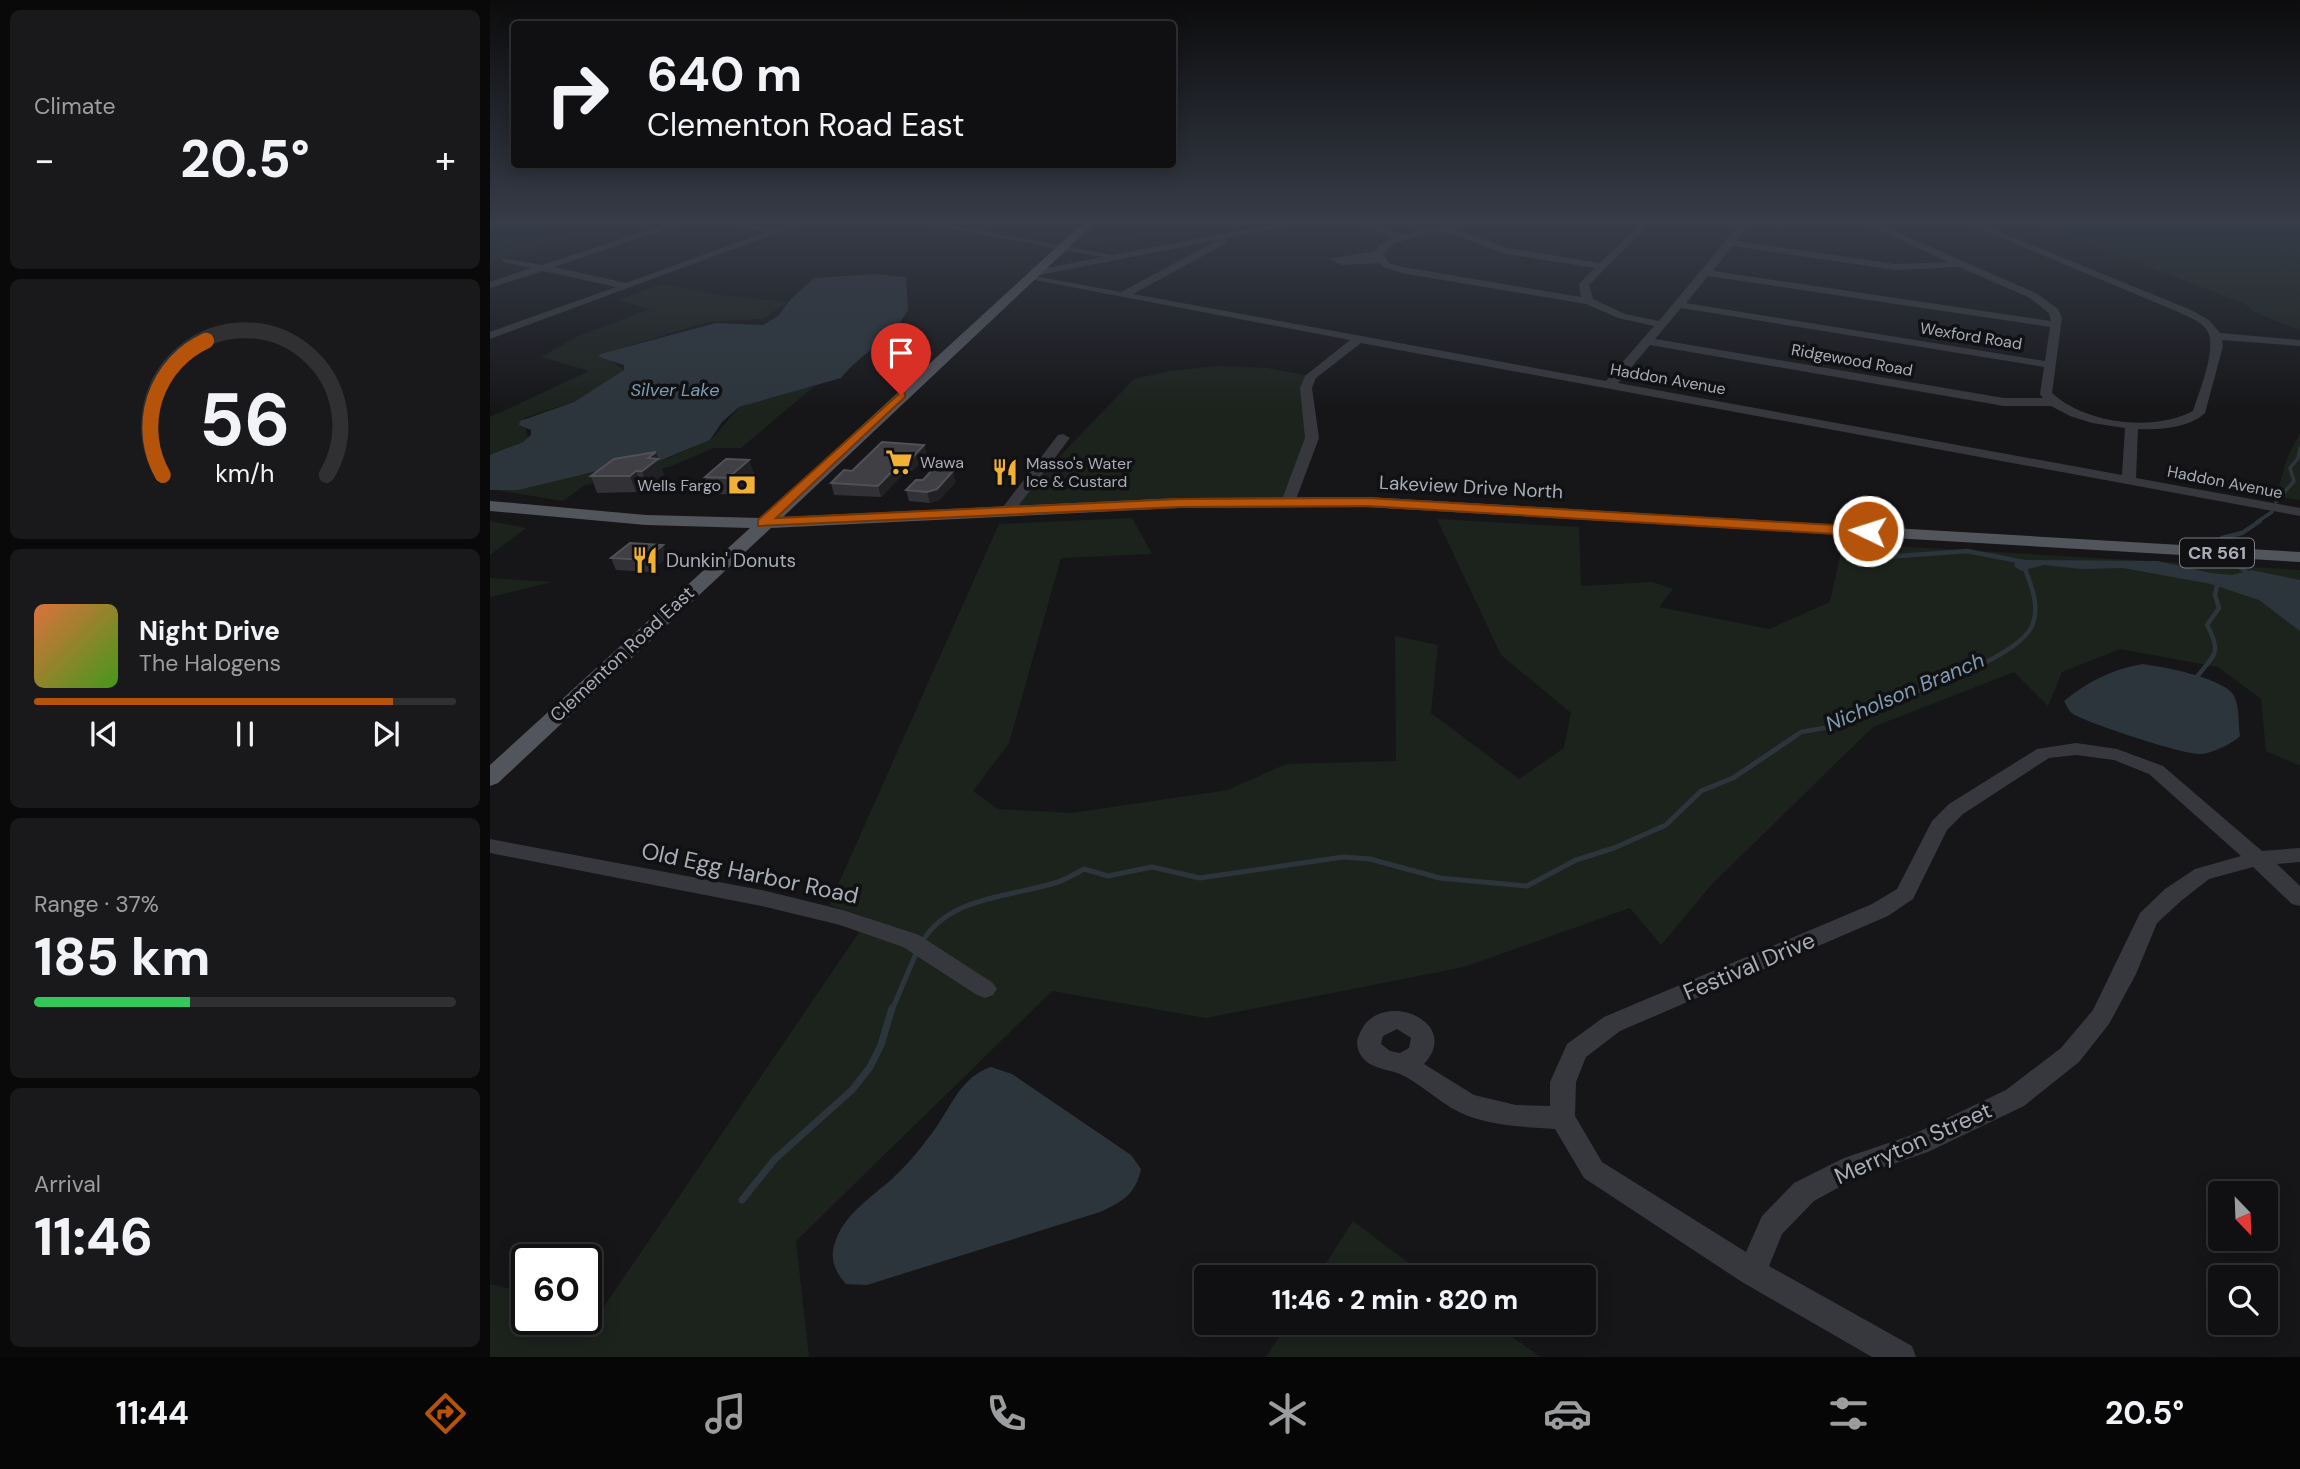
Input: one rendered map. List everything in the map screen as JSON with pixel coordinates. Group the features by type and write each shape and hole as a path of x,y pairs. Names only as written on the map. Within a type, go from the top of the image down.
{"main road":[{"name":"Clementon Road East","path":"490,778 1022,284"},
{"name":"Lakeview Drive North","path":"763,523 1179,503 1367,502 2300,557"},
{"name":"CR 561","path":"490,506 646,520 763,523"}],"street":[{"path":"619,284 627,286"},
{"path":"490,336 632,284"},
{"name":"Haddon Avenue","path":"1074,284 2300,512"},
{"path":"1123,295 1143,284"},
{"path":"1487,284 1588,301 1622,316 1662,325"},
{"path":"1584,284 1588,301"},
{"path":"1610,384 1696,284"},
{"path":"1782,284 2056,325"},
{"path":"2005,284 2041,301 2054,311 2057,318 2046,394 2053,402 2088,417 2132,425 2181,422 2199,413 2211,375 2217,336 2213,328 2194,315 2119,284"},
{"name":"Wexford Road","path":"1679,305 2051,365"},
{"path":"2217,336 2300,343"},
{"path":"1288,502 1311,438 1306,388 1311,376 1360,338"},
{"name":"Ridgewood Road","path":"1646,341 2004,402 2053,402"},
{"path":"2129,480 2132,425"},
{"path":"1008,510 1063,438"},
{"name":"Festival Drive","path":"1562,1118 1563,1082 1576,1051 1612,1024 1880,910 1905,894 1939,826 1956,809 2045,753 2076,749 2117,755 2156,770 2191,798 2300,898"},
{"name":"Old Egg Harbor Road","path":"490,846 766,899 843,918 911,941 985,989"},
{"name":"Merryton Street","path":"1752,1272 1772,1225 1804,1192 1853,1167 1919,1144 2015,1098 2070,1055 2101,1017 2124,974 2148,919 2174,895 2202,874 2256,859 2300,855"},
{"path":"1404,1064 1468,1104 1516,1115 1562,1118 1593,1170 1752,1272 1901,1357"}],"shaded area":[{"path":"664,284 720,295 788,302 763,319 708,322 601,354 624,370 574,402 524,418 528,439 490,458 490,417 589,371 541,357 576,337 650,309 619,300"},
{"path":"2194,284 2300,284 2300,330 2256,313 2244,303"},
{"path":"1218,366 1267,368 1311,376 1312,423 1288,502 1008,510 1134,379 1169,371"},
{"path":"816,385 741,448 714,448 669,467 585,485 563,501 496,490 668,458 712,439 739,407"},
{"path":"2300,433 2300,500 2276,496 2288,456"},
{"path":"1132,518 1152,554 1061,558 1009,743 973,791 998,809 1071,813 1228,790 1286,764 1396,761 1395,636 1438,645 1431,713 1519,779 1564,748 1571,713 1501,655 1437,519 1579,527 1581,586 1652,582 1673,589 1659,607 1769,629 1830,602 1843,543 2300,570 2300,766 2266,751 2261,699 2218,667 2120,649 2062,672 2048,706 2014,672 1873,727 1712,884 1661,945 1630,908 1464,967 1206,1018 1052,991 796,1241 809,1357 490,1357 490,1284 511,1289 511,1335 602,1335 602,1310 869,918 829,905 999,524"},
{"path":"490,521 526,528 490,555"},
{"path":"490,578 552,582 490,597"},
{"path":"1353,1221 1411,1265 1325,1265"},
{"path":"1280,1335 1509,1335 1541,1357 1266,1357"}],"water":[{"name":"Silver Lake","path":"807,284 906,284 908,310 894,329 841,378 739,407 722,422 710,440 654,463 597,471 518,490 490,490 490,455 523,442 531,435 531,430 519,425 520,421 574,402 624,370 624,365 599,357 600,354 716,323 763,325 778,316"},
{"path":"2016,561 2158,561 2211,573 2232,575 2251,570 2300,580 2300,631 2259,600 2211,584 2123,568 2081,569 2044,565 2021,571 2014,566"},
{"path":"2143,664 2190,674 2225,687 2236,702 2240,736 2211,752 2192,753 2137,738 2082,718 2071,712 2064,701 2101,677"},
{"path":"991,1067 1012,1074 1131,1155 1141,1169 1132,1191 1121,1201 1100,1212 867,1285 846,1284 838,1274 833,1252 847,1220 912,1158 965,1085"}],"building":[{"path":"882,442 924,445 910,460 904,459 878,486 831,483 844,470 852,471"},
{"path":"656,452 648,458 658,459 630,476 591,476 614,459"},
{"path":"726,459 749,460 728,478 705,477"},
{"path":"933,469 953,471 937,489 927,492 906,490 916,480 923,480"},
{"path":"630,543 663,545 645,560 611,558"}],"waterway":[{"name":"Nicholson Branch","path":"2276,502 2294,481 2290,468 2298,458 2300,448"},
{"name":"Nicholson Branch","path":"2257,522 2272,512"},
{"name":"Nicholson Branch","path":"2225,546 2222,538 2242,533 2260,521"},
{"path":"1886,557 1967,551 2024,562"},
{"name":"Nicholson Branch","path":"2237,565 2248,573"},
{"name":"Nicholson Branch","path":"1794,737 1801,732 1830,727 1850,713 1947,680 2009,649 2024,637 2034,619 2034,597 2025,569 2028,566"},
{"path":"2194,681 2214,655 2215,643 2207,625 2219,608 2215,595 2218,581"},
{"name":"Nicholson Branch","path":"921,944 932,928 962,908 1055,883 1084,869 1108,876 1152,867 1200,878 1343,857 1370,859 1440,878 1527,886 1576,860 1614,848 1666,825 1701,791 1733,778 1797,735"},
{"name":"Nicholson Branch","path":"892,1010 917,951"},
{"name":"Nicholson Branch","path":"742,1200 775,1159 852,1090 870,1067 881,1045 892,1008"}],"place":[{"name":"Wawa","path":"899,462"},
{"name":"Masso's Water Ice & Custard","path":"1005,472"},
{"name":"Wells Fargo","path":"742,485"},
{"name":"Dunkin' Donuts","path":"645,560"}],"route":[{"path":"901,395 763,523 1179,503 1367,502 1868,531"}]}
